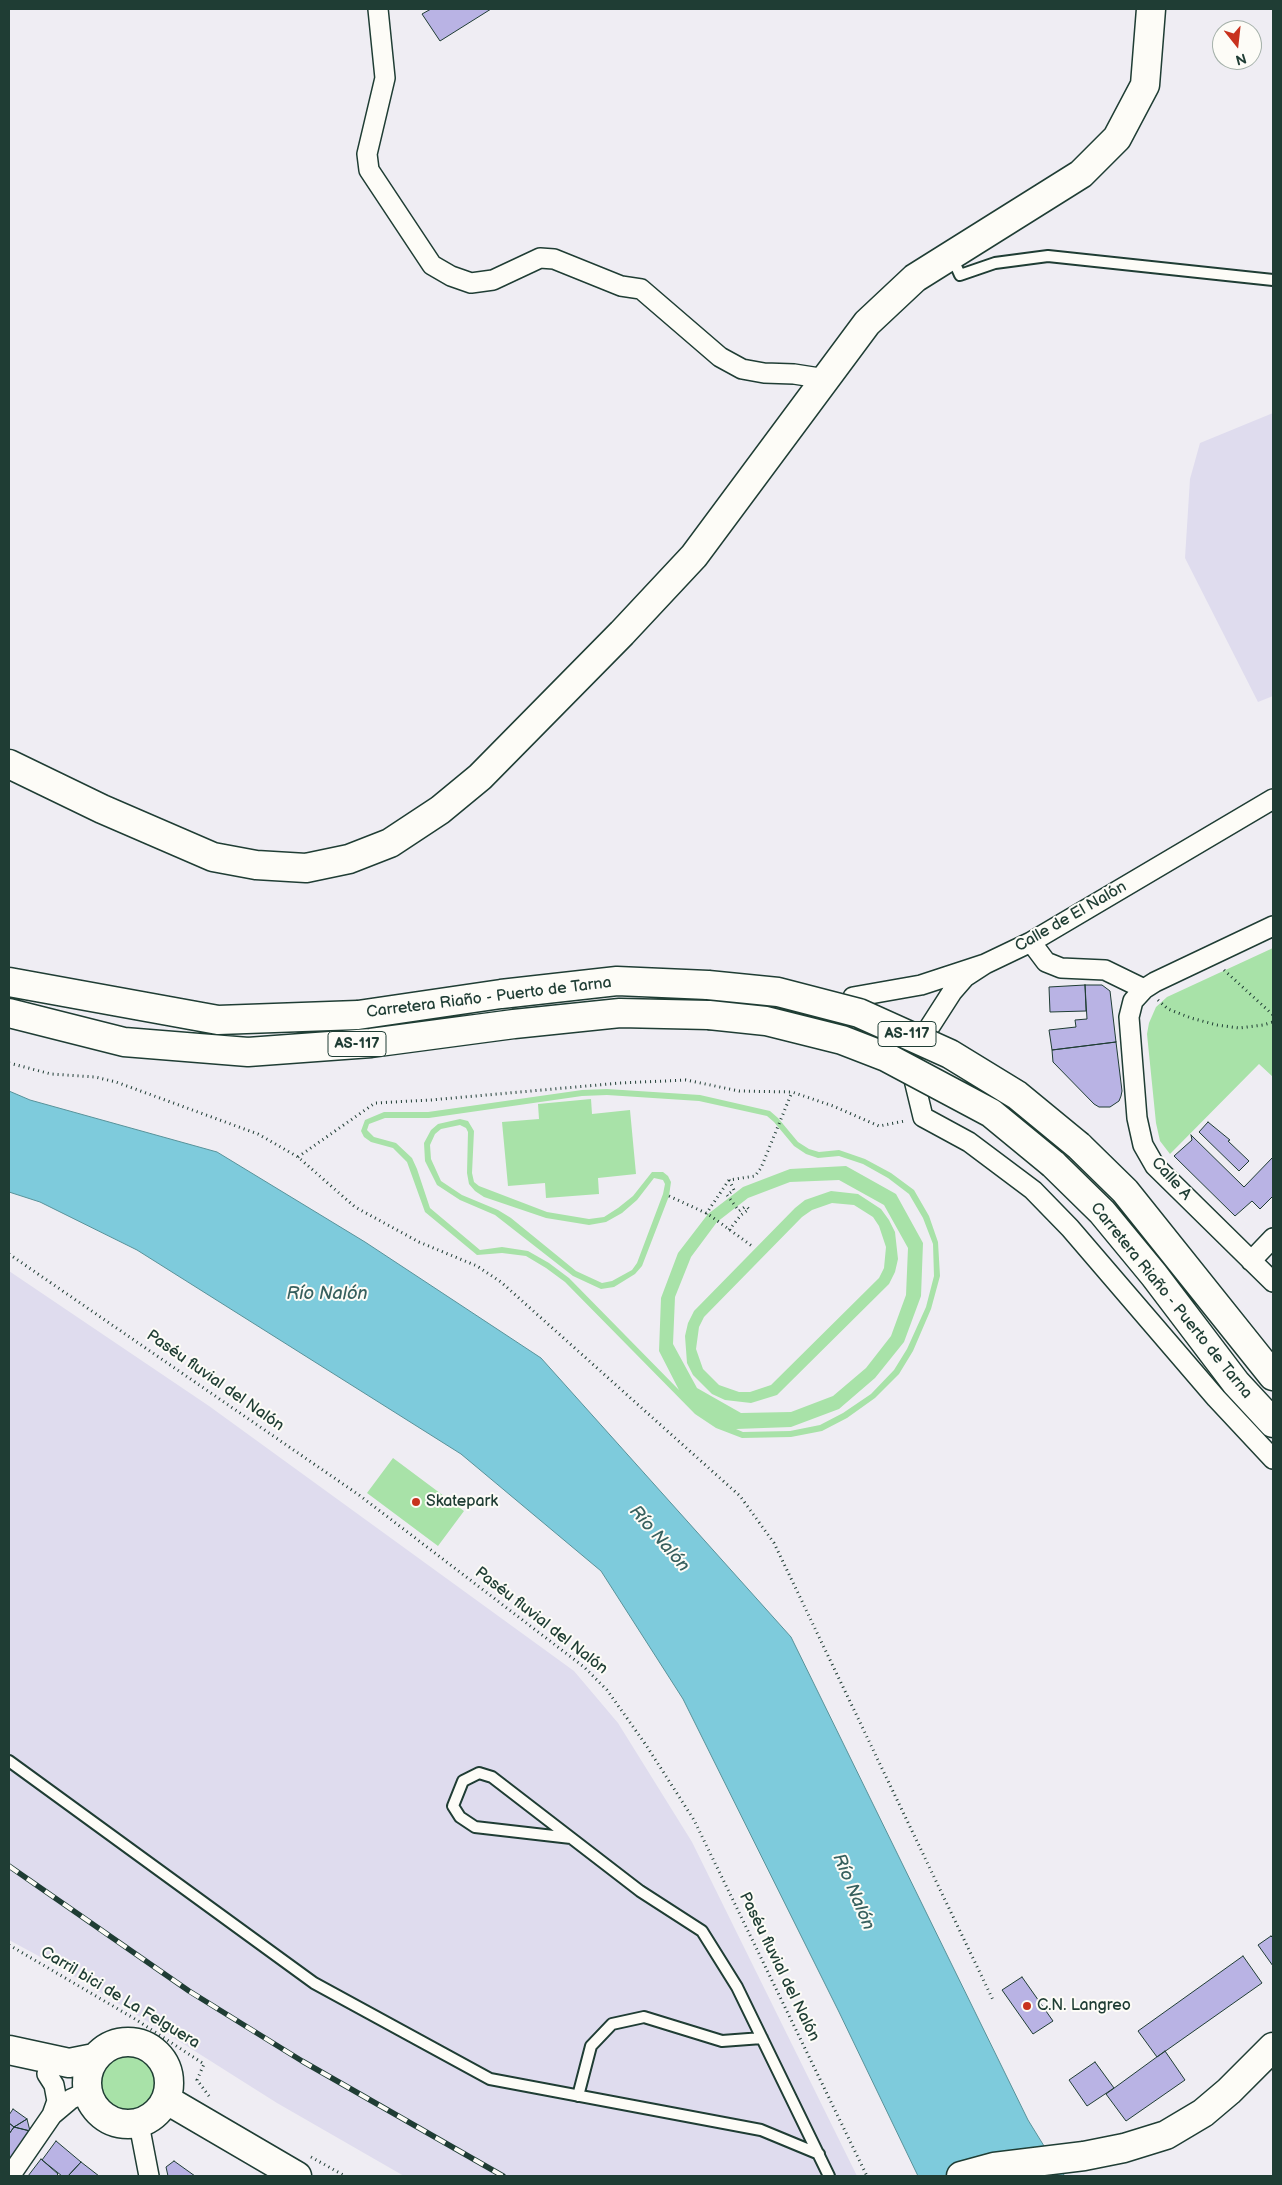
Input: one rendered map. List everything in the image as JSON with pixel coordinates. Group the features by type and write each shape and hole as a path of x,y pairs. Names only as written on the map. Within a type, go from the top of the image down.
{"main road":[{"path":"9,764 102,809 213,857 256,865 306,868 349,859 390,843 440,810 480,777 629,626 694,556 867,324 915,278 1081,174 1117,138 1145,85 1151,9"},
{"name":"Carretera Riaño - Puerto de Tarna","path":"9,982 218,1020 358,1015 501,994 616,982 708,985 778,992 859,1013 950,1054 1016,1095 1079,1146 1125,1191 1273,1376"},
{"name":"Carretera Riaño - Puerto de Tarna","path":"9,1013 124,1042 248,1052 371,1043 514,1024 620,1013 709,1015 766,1021 842,1040 886,1057 991,1112 1052,1164 1102,1212 1154,1275 1236,1382 1273,1423"},
{"path":"130,2041 151,2047 164,2059 171,2081 167,2100 156,2115 139,2124 116,2123 98,2113 87,2090 88,2072 94,2058 112,2044 121,2042 130,2041"},
{"path":"961,2176 994,2167 1069,2158 1124,2148 1166,2135 1209,2107 1229,2091 1273,2047"},
{"path":"9,2052 69,2063 94,2058"},
{"path":"9,2052 47,2074 87,2090"},
{"path":"167,2100 300,2164"}],"street":[{"path":"378,9 385,78 368,154 369,170 432,265 451,276 471,284 493,280 540,258 554,259 620,286 641,289 720,357 742,369 764,373 826,378"},
{"name":"Calle de El Nalón","path":"853,997 921,985 986,964 1031,942 1273,799"},
{"path":"1031,942 1046,962 1061,968 1105,970 1144,989 1213,953 1273,926"},
{"path":"986,964 965,977 952,992 909,1059 922,1117 969,1142 1033,1190 1070,1228 1216,1398 1273,1459"},
{"name":"Calle A","path":"1144,989 1133,1001 1129,1017 1137,1118 1142,1145 1155,1166 1273,1282"},
{"path":"1251,1261 1273,1238"},
{"path":"10,2176 52,2115 57,2101 54,2085 47,2074"},
{"path":"52,2115 87,2090"},
{"path":"139,2124 149,2176"}],"lane":[{"path":"951,255 960,275 995,262 1048,256 1273,280"},
{"path":"9,1761 314,1983 490,2079 762,2130 819,2154"},
{"path":"571,1838 475,1827 460,1817 453,1806 463,1781 479,1773 492,1777 640,1891 702,1931 737,1987 829,2176"},
{"path":"578,2096 591,2046 612,2024 644,2016 722,2041 762,2038"}],"path":[{"path":"1213,953 1219,965 1273,1015"},
{"path":"1144,989 1168,1009 1217,1025 1239,1028 1263,1026 1273,1022"},
{"path":"9,1063 51,1074 95,1077 116,1082 258,1134 298,1157 355,1207 419,1242 477,1266 501,1282 740,1496 774,1543 993,2000"},
{"path":"298,1157 375,1103 620,1083 686,1080 739,1091 792,1092 833,1106 879,1126 922,1117"},
{"path":"706,1214 729,1180 754,1176 761,1168 792,1092"},
{"path":"729,1180 734,1190 728,1195 739,1210 746,1206 748,1209 729,1230"},
{"path":"669,1196 706,1214 752,1246"},
{"name":"Paséu fluvial del Nalón","path":"9,1254 358,1495 584,1667 607,1690 646,1745 694,1820 867,2176"},
{"name":"Carril bici de La Felguera","path":"9,1945 135,2019 204,2064 197,2080 211,2099"},
{"path":"300,2164 346,2176"}],"shaded area":[{"path":"1273,413 1273,696 1258,702 1185,558 1190,479 1200,443"},
{"path":"9,1271 209,1406 574,1671 618,1723 692,1842 857,2176 404,2176 277,2103 59,1967 9,1940"}],"green space":[{"path":"1273,948 1273,1077 1259,1064 1170,1154 1160,1141 1156,1123 1147,1034 1149,1023 1156,1007 1167,997"},
{"path":"607,1089 700,1095 770,1111 798,1142 809,1149 819,1152 839,1150 865,1159 891,1173 914,1190 929,1216 938,1242 940,1276 931,1309 913,1351 899,1374 875,1398 847,1418 822,1431 791,1437 742,1438 716,1428 695,1414 565,1282 526,1256 502,1253 477,1255 425,1212 407,1162 393,1148 371,1142 364,1137 361,1131 365,1120 384,1112 428,1112 582,1090","holes":["607,1095 699,1101 767,1116 794,1146 806,1154 818,1158 839,1156 863,1164 888,1178 909,1194 923,1218 933,1244 934,1276 926,1307 907,1349 894,1370 871,1394 843,1413 820,1425 790,1431 743,1432 736,1429 791,1427 839,1409 875,1378 904,1342 921,1296 923,1243 896,1194 846,1166 790,1169 743,1187 708,1214 678,1253 661,1298 659,1351 679,1390 569,1278 549,1263 528,1251 502,1247 480,1250 430,1208 412,1158 396,1143 374,1137 367,1130 369,1124 385,1118 429,1118 582,1096","839,1180 884,1205 908,1248 906,1295 891,1336 866,1368 833,1396 791,1412 741,1413 697,1388 673,1344 675,1297 691,1257 717,1222 748,1198 790,1182"]},
{"path":"591,1099 592,1114 630,1110 636,1174 598,1178 599,1194 546,1198 545,1183 508,1186 502,1122 539,1119 538,1104"},
{"path":"460,1119 468,1121 474,1131 472,1173 474,1182 479,1186 547,1212 589,1219 604,1217 633,1196 652,1172 663,1172 671,1182 669,1196 642,1266 635,1274 614,1287 601,1289 573,1276 495,1215 460,1200 437,1185 425,1161 424,1143 431,1130 438,1124","holes":["460,1125 466,1128 468,1132 467,1173 469,1184 475,1191 484,1197 546,1218 589,1225 606,1222 622,1213 637,1200 654,1178 663,1180 665,1184 663,1194 637,1263 632,1270 612,1281 602,1283 576,1271 511,1218 498,1210 462,1195 441,1181 431,1159 430,1145 435,1134 441,1129"]},
{"path":"831,1191 858,1194 881,1209 895,1232 898,1259 895,1272 889,1284 777,1395 751,1403 725,1400 712,1394 693,1375 687,1363 685,1336 688,1323 694,1311 805,1200","holes":["832,1203 854,1205 873,1217 879,1226 886,1247 884,1268 879,1278 771,1385 750,1392 739,1392 719,1385 703,1369 696,1349 699,1327 704,1317 802,1217 812,1210"]},
{"name":"Skatepark","path":"393,1458 464,1511 438,1546 367,1493"},
{"path":"120,2042 136,2042 151,2049 162,2060 169,2075 166,2099 157,2112 136,2124 120,2124 105,2117 94,2106 87,2091 87,2075 94,2060 105,2049"}],"water":[{"name":"Río Nalón","path":"9,1091 30,1100 217,1152 365,1242 541,1358 791,1637 1028,2120 1057,2167 1065,2176 918,2176 839,2012 683,1699 601,1571 461,1454 137,1250 40,1202 9,1192"}],"building":[{"path":"431,9 491,9 440,41 422,14"},
{"path":"1085,985 1086,1011 1050,1012 1049,987"},
{"path":"1085,985 1102,985 1110,991 1116,1042 1052,1050 1049,1030 1076,1027 1075,1020 1087,1019"},
{"path":"1116,1042 1121,1096 1119,1101 1110,1107 1099,1107 1053,1062 1052,1050"},
{"path":"1208,1122 1230,1140 1228,1141 1249,1161 1239,1171 1199,1132"},
{"path":"1191,1135 1244,1187 1273,1157 1273,1196 1260,1209 1252,1201 1235,1216 1174,1156 1192,1140"},
{"path":"1271,1936 1273,1938 1273,1966 1258,1945"},
{"path":"1243,1956 1262,1983 1157,2057 1138,2031"},
{"name":"C.N. Langreo","path":"1022,1977 1053,2021 1033,2034 1002,1990"},
{"path":"1165,2051 1185,2080 1126,2121 1106,2094"},
{"path":"1095,2062 1114,2088 1087,2106 1069,2080"},
{"path":"13,2109 27,2119 14,2127 9,2123 9,2115"},
{"path":"27,2119 30,2131 14,2127"},
{"path":"9,2123 14,2127 9,2134"},
{"path":"14,2127 30,2131 9,2160 9,2134"},
{"path":"56,2141 81,2162 68,2176 62,2176 42,2160"},
{"path":"41,2159 58,2174 56,2176 28,2176"},
{"path":"174,2161 195,2176 168,2176 166,2167"},
{"path":"81,2162 99,2176 68,2176"}],"railway":[{"path":"9,1866 189,1991 302,2061 503,2176"}],"place":[{"name":"Skatepark","path":"416,1502"},
{"name":"C.N. Langreo","path":"1027,2006"}]}
